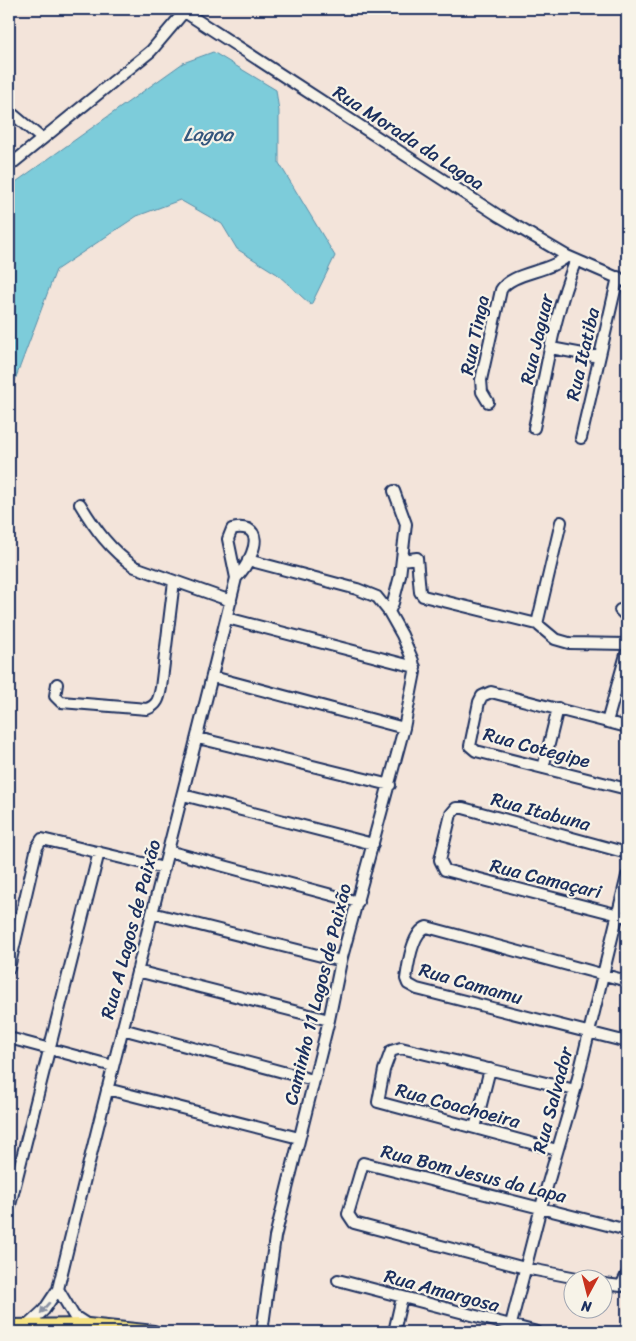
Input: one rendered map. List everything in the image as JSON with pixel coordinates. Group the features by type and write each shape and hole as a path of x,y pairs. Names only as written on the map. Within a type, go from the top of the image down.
{"main road":[{"path":"9,1326 29,1324 88,1325 114,1330 154,1332"}],"street":[{"path":"9,166 151,51 182,10"},
{"name":"Rua Morada da Lagoa","path":"182,10 475,200 572,258 622,280"},
{"path":"9,110 42,138"},
{"name":"Rua Jaguar","path":"534,428 572,258"},
{"name":"Rua Tinga","path":"488,402 482,392 481,380 501,290 511,279 552,267 572,258"},
{"name":"Rua Itatiba","path":"581,438 599,356 622,280"},
{"path":"551,348 599,356"},
{"path":"389,612 393,604 402,560 406,521 394,491"},
{"path":"80,504 102,536 122,558 135,567 231,601"},
{"path":"537,624 561,522"},
{"name":"Rua A Lagos de Paixão","path":"29,1324 44,1310 58,1289 122,1029 198,738 236,578 248,560 253,547 254,536 246,529 232,529 228,540 236,578"},
{"path":"402,560 417,558 420,592 423,596 537,624 555,638 569,643 627,644"},
{"path":"248,560 366,592 381,601 389,612 410,652 415,667"},
{"path":"57,684 55,696 61,702 148,709 153,707 159,699 161,688 174,581"},
{"path":"227,618 415,667"},
{"path":"607,722 624,673 627,652"},
{"name":"Caminho 11 Lagos de Paixão","path":"262,1332 275,1237 329,1020 341,961 404,728 415,667"},
{"path":"213,677 404,728"},
{"name":"Rua Cotegipe","path":"558,708 491,692 482,696 470,746 472,749 543,768 627,788"},
{"path":"543,768 558,708 627,727"},
{"path":"198,738 390,785"},
{"path":"183,795 373,844"},
{"name":"Rua Itabuna","path":"457,874 445,870 441,865 450,818 456,808 467,809 627,852"},
{"path":"9,968 11,947 39,841 45,838 164,868"},
{"path":"168,851 358,902"},
{"path":"9,1209 99,852"},
{"name":"Rua Camaçari","path":"457,874 622,916"},
{"name":"Rua Salvador","path":"510,1330 541,1207 575,1090 602,974 622,916 627,876"},
{"path":"152,913 341,961"},
{"name":"Rua Camamu","path":"587,1032 418,990 408,984 407,973 415,941 420,931 427,927 602,974"},
{"path":"137,971 329,1020"},
{"path":"602,974 627,981"},
{"path":"122,1029 313,1080"},
{"path":"587,1032 627,1042"},
{"path":"9,1038 113,1066"},
{"name":"Rua Coachoeira","path":"490,1069 401,1048 392,1051 389,1056 378,1102 557,1150"},
{"path":"475,1128 490,1069 575,1090"},
{"path":"107,1089 299,1138"},
{"name":"Rua Bom Jesus da Lapa","path":"564,1276 525,1268 354,1222 348,1214 363,1163 627,1230"},
{"path":"614,1285 621,1286 627,1274"},
{"name":"Rua Amargosa","path":"338,1280 402,1297 510,1330 537,1332"},
{"path":"58,1289 74,1316 88,1325"},
{"path":"394,1332 402,1297"}],"water":[{"name":"Lagoa","path":"213,52 276,90 279,111 279,163 335,256 311,305 277,274 237,249 222,224 180,200 137,216 56,270 9,396 9,190 13,184 183,63"}]}
